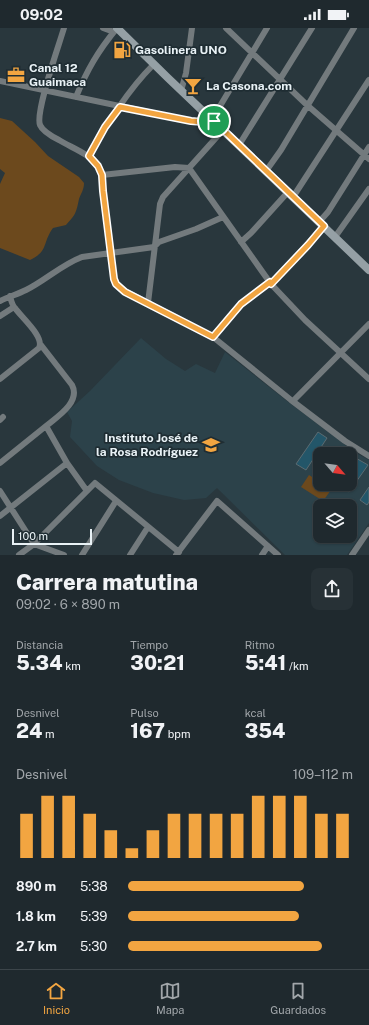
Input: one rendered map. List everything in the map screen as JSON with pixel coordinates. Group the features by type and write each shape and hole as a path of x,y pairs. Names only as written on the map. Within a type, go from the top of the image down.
{"main road":[{"path":"116,29 224,130 334,237 368,266"}],"street":[{"path":"64,28 45,91 39,117 40,124 42,129 54,138 89,156 98,166 102,175 114,279 116,284 125,292 213,337 345,441 369,456"},
{"path":"103,28 116,29"},
{"path":"181,91 186,73 192,28"},
{"path":"226,28 307,105 366,157"},
{"path":"0,81 191,121 214,121 214,116 267,28"},
{"path":"239,145 312,28"},
{"path":"266,171 281,150 354,28"},
{"path":"76,98 98,51 116,29"},
{"path":"89,156 105,127 138,79 154,64"},
{"path":"241,242 291,194 337,131 369,80"},
{"path":"148,303 160,204 163,197 224,130"},
{"path":"213,337 241,304 271,283 308,245 328,212 366,157 369,147"},
{"path":"102,175 175,167 189,168 219,208 223,217 271,283 305,320 369,379"},
{"path":"334,237 369,189"},
{"path":"0,301 25,291 50,273 82,257 111,254 155,246 159,242 196,229 223,217"},
{"path":"0,463 66,409 75,392 72,385 41,345 40,340 29,324 14,307 10,296"},
{"path":"0,316 14,307"},
{"path":"293,401 369,324"},
{"path":"0,379 41,345"},
{"path":"46,426 87,491"},
{"path":"0,516 68,462"},
{"path":"19,555 34,544 95,483 177,553 217,501 278,555"},
{"path":"0,491 34,544 64,555"},
{"path":"82,555 116,501"},
{"path":"130,555 148,527"},
{"path":"352,555 369,530"},
{"path":"262,555 268,546"}],"shaded area":[{"path":"0,118 12,121 48,156 79,177 84,183 74,216 66,225 53,228 43,250 36,257 30,260 0,248 0,184 5,173 0,169"},
{"name":"Instituto José de la Rosa Rodríguez","path":"141,338 166,359 185,371 196,364 215,373 225,352 348,447 313,447 313,491 357,491 357,454 369,460 369,523 357,540 357,499 313,499 313,543 355,543 347,555 285,555 217,488 206,498 184,500 153,493 119,480 97,466 70,437 72,421 67,412 90,391"},
{"path":"309,475 313,478 313,491 330,491 324,499 320,499 301,487"}],"building":[{"path":"318,432 327,438 321,447 313,447 313,459 306,470 296,464"},
{"path":"357,459 368,465 357,481"},
{"path":"369,487 369,502 367,505 360,500"}],"place":[{"name":"Gasolinera UNO","path":"122,50"},
{"name":"Canal 12 Guaimaca","path":"16,75"},
{"name":"La Casona.com","path":"193,86"},
{"name":"Instituto José de la Rosa Rodríguez","path":"211,445"}],"route":[{"path":"120,107 191,121 214,121 324,226 271,284 270,282 241,304 213,337 125,292 116,284 114,279 102,175 98,166 89,156 105,127 120,107"}]}
